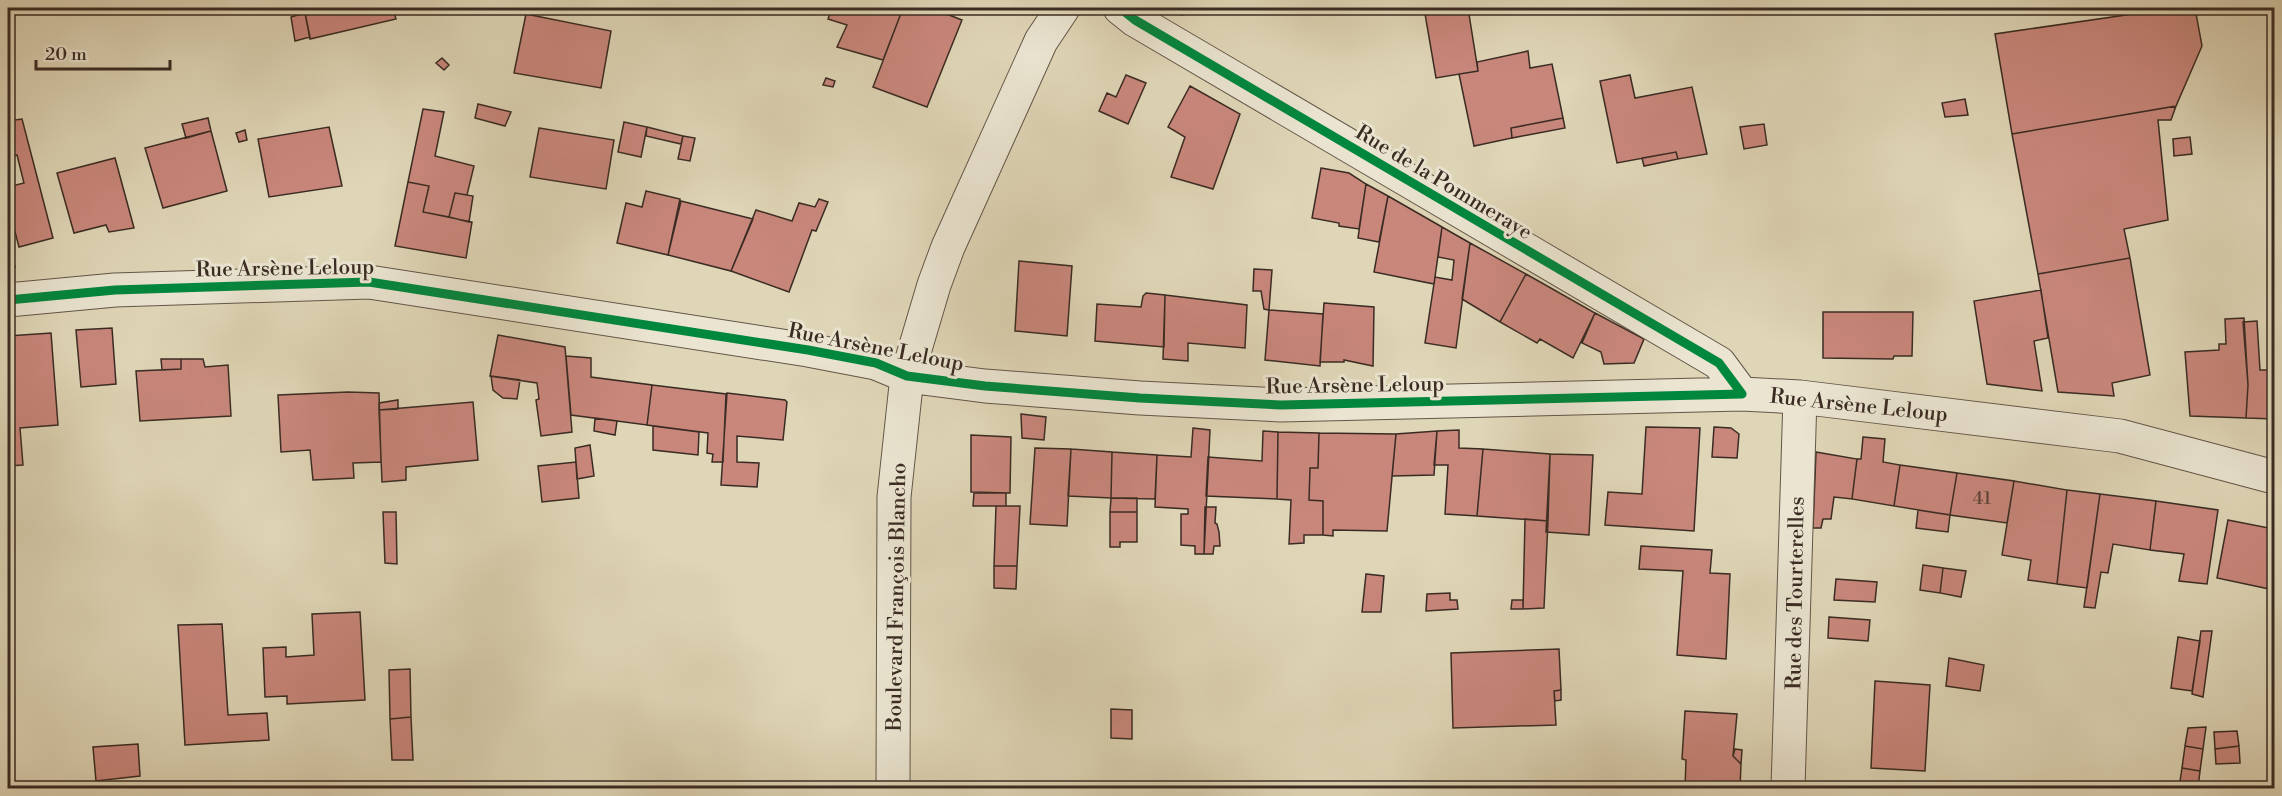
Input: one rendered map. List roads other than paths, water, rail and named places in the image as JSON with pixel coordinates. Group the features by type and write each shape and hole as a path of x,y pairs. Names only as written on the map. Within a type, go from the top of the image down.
{"street":[{"name":"Boulevard François Blancho","path":"893,789 894,497 907,376 934,285 948,248 1041,42 1063,8"},
{"name":"Rue de la Pommeraye","path":"1120,8 1135,21 1719,363 1742,394"},
{"name":"Rue Arsène Leloup","path":"8,300 115,290 369,282 808,350 876,363 907,376 1033,390 1281,405 1742,394 1800,397 2120,436 2274,477"},
{"name":"Rue des Tourterelles","path":"1788,789 1800,397"}]}
